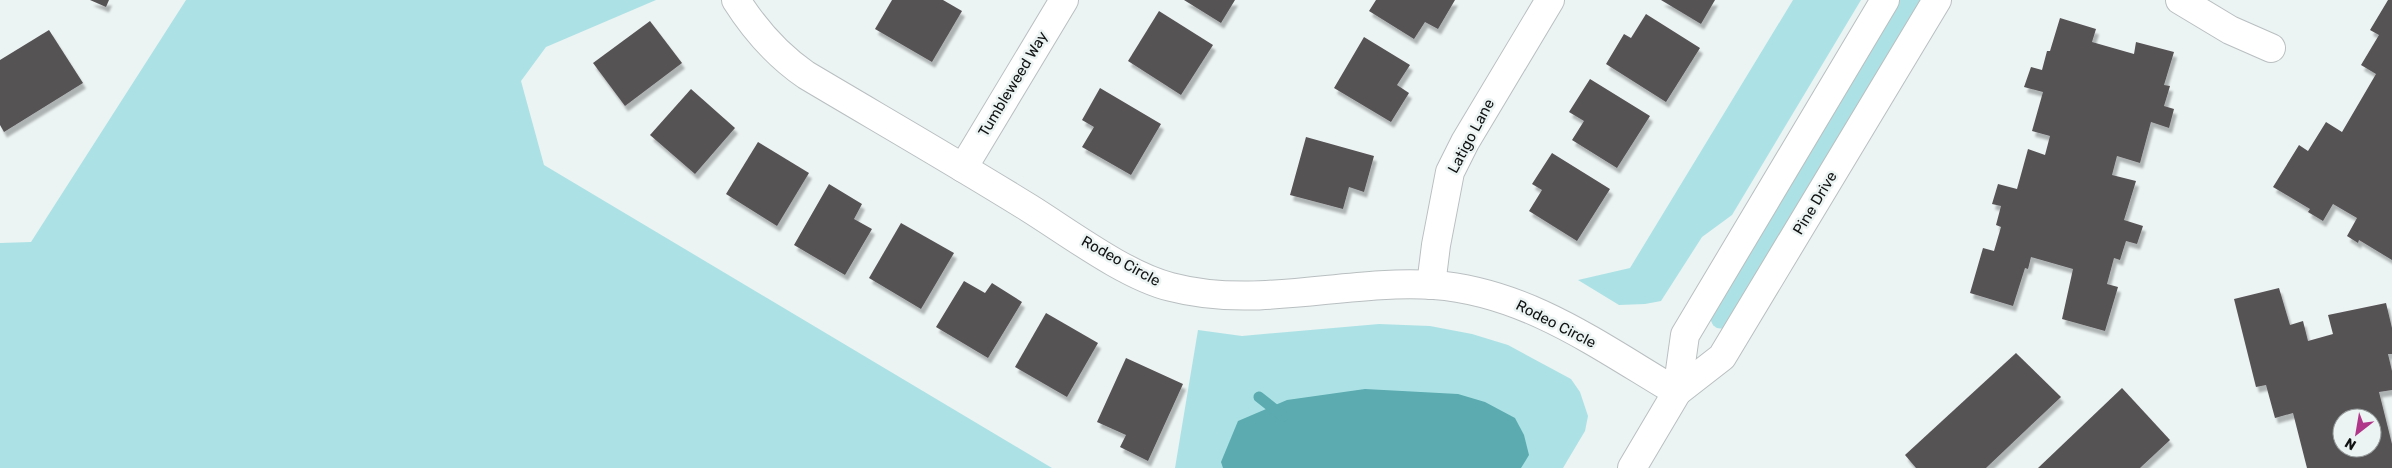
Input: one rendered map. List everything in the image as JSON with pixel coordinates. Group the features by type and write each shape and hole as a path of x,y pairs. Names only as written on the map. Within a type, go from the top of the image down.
{"street":[{"name":"Rodeo Circle","path":"736,0 762,37 790,64 1123,266 1174,288 1237,296 1431,285 1492,294 1536,311 1677,392"},
{"name":"Tumbleweed Way","path":"963,168 1064,0"},
{"name":"Latigo Lane","path":"1431,285 1436,245 1450,172 1465,142 1550,0"},
{"name":"Pine Drive","path":"1677,392 1685,335 1885,0"},
{"name":"Pine Drive","path":"1632,468 1677,392 1722,357 1937,0"},
{"path":"2180,0 2230,30 2271,48 2211,0"}],"shaded area":[{"path":"186,0 656,0 546,47 521,81 544,165 1052,468 0,468 0,243 31,242"},
{"path":"1793,0 1861,0 1732,215 1702,237 1661,301 1619,305 1578,280 1630,268"},
{"path":"1899,0 1927,0 1728,327 1715,327 1710,315"},
{"path":"1379,324 1430,326 1472,334 1508,345 1571,379 1580,392 1588,416 1585,431 1563,468 1175,468 1198,330 1242,336"},
{"path":"1365,389 1458,394 1485,402 1515,418 1524,435 1529,455 1521,468 1223,468 1221,462 1238,421 1287,400"}],"building":[{"path":"90,0 109,0 106,7"},
{"path":"892,0 943,0 962,11 932,62 875,29"},
{"path":"1184,0 1235,0 1221,23"},
{"path":"1376,0 1455,0 1438,29 1425,22 1414,39 1369,11"},
{"path":"1661,0 1715,0 1701,24"},
{"path":"2388,0 2392,0 2392,260 2359,240 2358,243 2347,236 2357,218 2333,204 2323,221 2308,212 2310,209 2273,187 2299,145 2308,151 2326,122 2342,132 2376,74 2361,65 2379,35 2370,30"},
{"path":"1159,11 1213,45 1181,95 1128,61"},
{"path":"1646,14 1700,48 1666,102 1606,64 1624,34 1631,38"},
{"path":"2060,18 2096,29 2092,42 2134,54 2136,42 2174,52 2164,85 2170,86 2164,106 2174,109 2169,128 2151,122 2140,163 2117,156 2112,175 2136,181 2124,220 2143,226 2137,244 2126,241 2120,260 2114,258 2107,284 2118,287 2105,331 2062,319 2073,269 2031,257 2028,269 2025,268 2013,306 1970,293 1983,248 1994,251 2001,227 1996,225 2001,206 1992,204 1998,184 2017,189 2028,149 2045,155 2050,136 2032,131 2043,92 2024,87 2031,67 2042,70"},
{"path":"650,21 682,63 625,106 593,63"},
{"path":"49,30 83,83 4,132 0,125 0,60"},
{"path":"1364,37 1410,65 1397,85 1409,93 1391,122 1334,88"},
{"path":"1590,79 1650,116 1617,168 1572,140 1584,121 1569,112"},
{"path":"1100,88 1161,124 1131,175 1082,147 1094,127 1082,120"},
{"path":"691,89 735,128 695,174 650,135"},
{"path":"1306,137 1374,156 1364,192 1349,187 1343,209 1290,195"},
{"path":"758,142 809,173 777,226 726,194"},
{"path":"1552,153 1610,189 1577,241 1529,211 1542,190 1532,184"},
{"path":"829,184 862,204 854,219 872,229 845,275 794,245"},
{"path":"901,223 954,253 921,309 869,278"},
{"path":"964,281 985,293 992,283 1022,302 988,358 936,327"},
{"path":"2279,288 2290,325 2303,321 2308,341 2333,334 2328,315 2386,303 2392,328 2392,354 2388,354 2392,371 2392,390 2379,392 2392,444 2392,468 2307,468 2293,413 2275,418 2266,385 2256,387 2234,299"},
{"path":"1046,313 1098,343 1067,397 1015,367"},
{"path":"2016,353 2061,397 1986,468 1916,468 1905,455"},
{"path":"1126,358 1183,384 1148,461 1120,447 1126,435 1097,422"},
{"path":"2122,388 2170,440 2140,468 2038,468"}],"waterway":[{"path":"1259,397 1283,416"}]}
